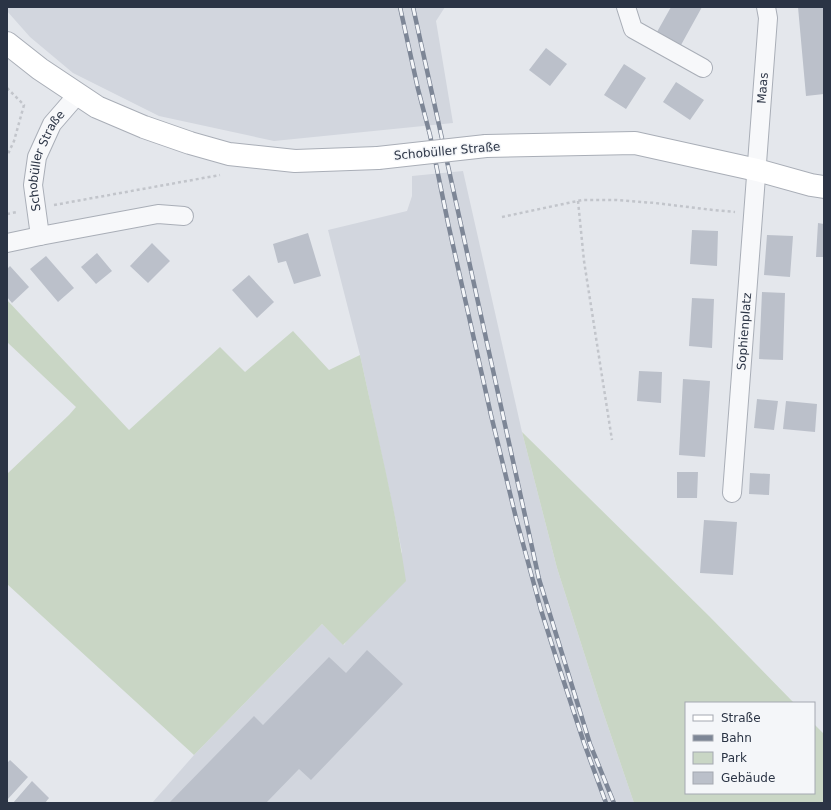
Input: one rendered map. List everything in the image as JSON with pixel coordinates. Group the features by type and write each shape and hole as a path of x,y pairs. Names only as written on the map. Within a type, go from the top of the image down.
{"main road":[{"name":"Schobüller Straße","path":"7,43 40,68 97,107 144,127 190,143 229,154 295,161 378,158 486,146 635,144 757,170 811,185 824,187"}],"street":[{"path":"626,7 633,29 703,68"},
{"name":"Maas","path":"757,170 768,18 766,7"},
{"name":"Schobüller Straße","path":"40,236 33,185 37,157 52,124 78,94"},
{"name":"Sophienplatz","path":"732,494 757,170"},
{"name":"Schobüller Straße","path":"7,243 158,214 184,216"}],"path":[{"path":"7,88 24,105 14,141 7,156"},
{"path":"36,209 224,174"},
{"path":"502,217 582,200 647,202 754,214"},
{"path":"578,201 584,261 612,440"}],"shaded area":[{"path":"7,7 445,7 436,21 453,123 274,141 159,116 73,73 30,37 7,11"},
{"path":"463,171 522,432 557,568 634,803 152,803 194,755 322,624 344,645 402,552 360,355 328,230 407,211 412,196 412,176"}],"green space":[{"path":"7,300 129,430 220,347 245,372 293,331 329,370 360,355 391,496 406,581 343,645 322,624 194,755 7,584 7,474 76,407 7,342"},
{"path":"522,432 709,616 793,702 685,702 685,794 815,794 815,725 824,734 824,803 634,803 557,568"}],"building":[{"path":"671,7 702,7 681,45 657,32"},
{"path":"798,7 824,7 824,94 806,96"},
{"path":"546,48 567,64 550,86 529,70"},
{"path":"624,64 646,78 626,109 604,95"},
{"path":"676,82 704,100 690,120 663,102"},
{"path":"818,223 824,224 824,257 816,257"},
{"path":"692,230 718,231 717,266 690,264"},
{"path":"308,233 321,276 294,284 286,261 278,263 273,244"},
{"path":"767,235 793,236 790,277 764,275"},
{"path":"152,243 170,261 148,283 130,266"},
{"path":"97,253 112,271 96,284 81,267"},
{"path":"46,256 74,288 58,302 30,269"},
{"path":"10,266 29,287 12,303 7,297 7,269"},
{"path":"249,275 274,302 257,318 232,290"},
{"path":"762,292 785,293 783,360 759,359"},
{"path":"692,298 714,299 712,348 689,346"},
{"path":"639,371 662,372 661,403 637,401"},
{"path":"683,379 710,381 705,457 679,455"},
{"path":"757,399 778,401 774,430 754,428"},
{"path":"786,401 817,404 815,432 783,429"},
{"path":"677,472 698,472 697,498 677,498"},
{"path":"750,473 770,474 769,495 749,494"},
{"path":"704,520 737,522 733,575 700,573"},
{"path":"367,650 403,684 311,780 299,769 266,803 169,803 254,716 263,725 329,657 346,673"},
{"path":"10,760 28,777 7,800 7,763"},
{"path":"32,781 49,798 45,803 13,803"}],"railway":[{"path":"400,7 430,135 491,415 516,518 541,610 584,743 606,803"},
{"path":"413,7 539,579 590,744 614,803"}]}
